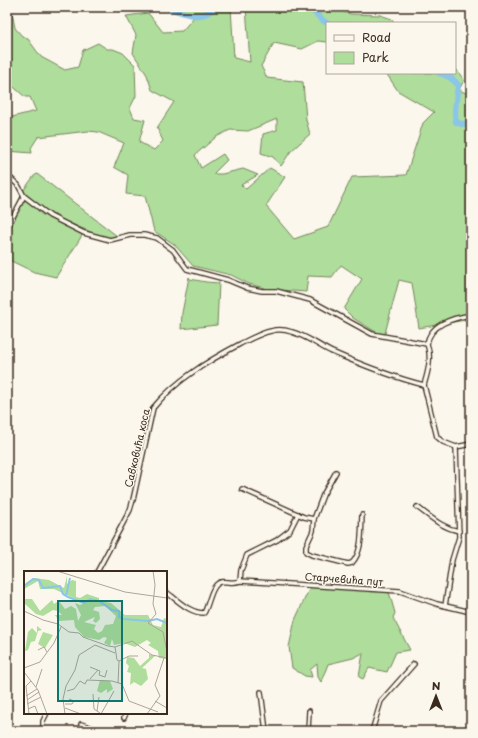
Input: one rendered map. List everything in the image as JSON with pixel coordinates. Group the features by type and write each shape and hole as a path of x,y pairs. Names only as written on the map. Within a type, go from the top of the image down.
{"street":[{"path":"7,175 18,185 24,196 50,216 84,233 110,240 130,235 144,235 157,238 173,250 187,269 228,280 246,288 276,292 310,300 372,334 427,344"},
{"path":"7,228 24,196"},
{"path":"471,315 437,326 429,334 427,344 429,351 424,385 437,437 443,442 456,447 471,444"},
{"name":"Савковића коса","path":"98,571 134,500 153,408 160,399 179,381 217,357 270,331 291,331 331,352 402,380 424,385"},
{"path":"445,606 452,560 459,537 456,447"},
{"name":"Старчевића пут","path":"336,472 323,495 314,519 313,531 306,546 306,552 312,555 348,564 352,563 358,556 360,547 362,515"},
{"path":"242,489 304,517 314,519"},
{"path":"417,507 443,526 459,531"},
{"path":"240,581 241,570 247,555 277,540 290,530 298,514"},
{"name":"Старчевића пут","path":"167,593 182,605 194,612 204,613 208,607 213,588 217,584 221,582 232,583 240,581 400,591 445,606 471,612"},
{"path":"372,731 381,701 414,664"},
{"path":"262,692 266,731"},
{"path":"308,731 309,711"},
{"path":"43,731 43,721 46,714"},
{"path":"124,718 126,714"},
{"path":"81,724 102,731"}],"green space":[{"path":"7,7 11,7 15,28 22,36 28,39 41,57 65,70 78,67 83,50 98,43 107,49 113,49 123,53 135,65 136,96 130,108 134,118 145,120 139,142 154,150 163,141 157,128 174,102 152,90 147,75 133,53 136,35 126,16 148,13 163,32 182,31 194,17 162,7 231,7 234,58 250,62 246,7 324,7 351,14 380,15 392,19 394,22 326,22 326,42 318,41 302,49 274,43 261,66 267,78 303,82 306,120 310,134 291,151 281,166 273,157 261,153 263,134 277,130 277,119 248,131 230,130 216,137 195,155 201,168 223,154 227,160 213,174 222,174 243,169 258,175 241,185 246,189 270,168 285,177 266,206 294,239 328,227 352,177 406,175 423,123 434,112 398,91 387,74 456,74 456,69 464,80 459,90 471,95 471,319 419,328 412,283 399,280 384,337 353,318 344,309 362,279 341,265 332,277 308,276 306,292 268,289 249,284 231,275 193,266 174,244 154,231 145,196 126,194 128,175 114,167 124,143 98,132 88,131 38,137 31,148 32,153 7,151 7,113 12,117 36,111 30,97 25,97 7,81"},
{"path":"37,174 117,236 116,238 110,240 62,220 51,212 48,213 31,201 41,214 83,234 56,277 34,272 7,259 7,223 25,193 23,191"},
{"path":"189,277 190,279 219,283 217,325 181,329 182,313"},
{"path":"310,587 389,592 395,613 393,618 410,650 396,652 387,672 369,668 363,679 359,677 363,653 353,658 328,664 321,682 318,677 317,664 310,670 312,677 305,676 292,668 289,647 295,620"}],"waterway":[{"path":"167,7 192,15 210,12 215,7"},
{"path":"309,7 326,22"},
{"path":"442,74 450,77 458,85 455,108 456,122 461,124 471,123"}]}
